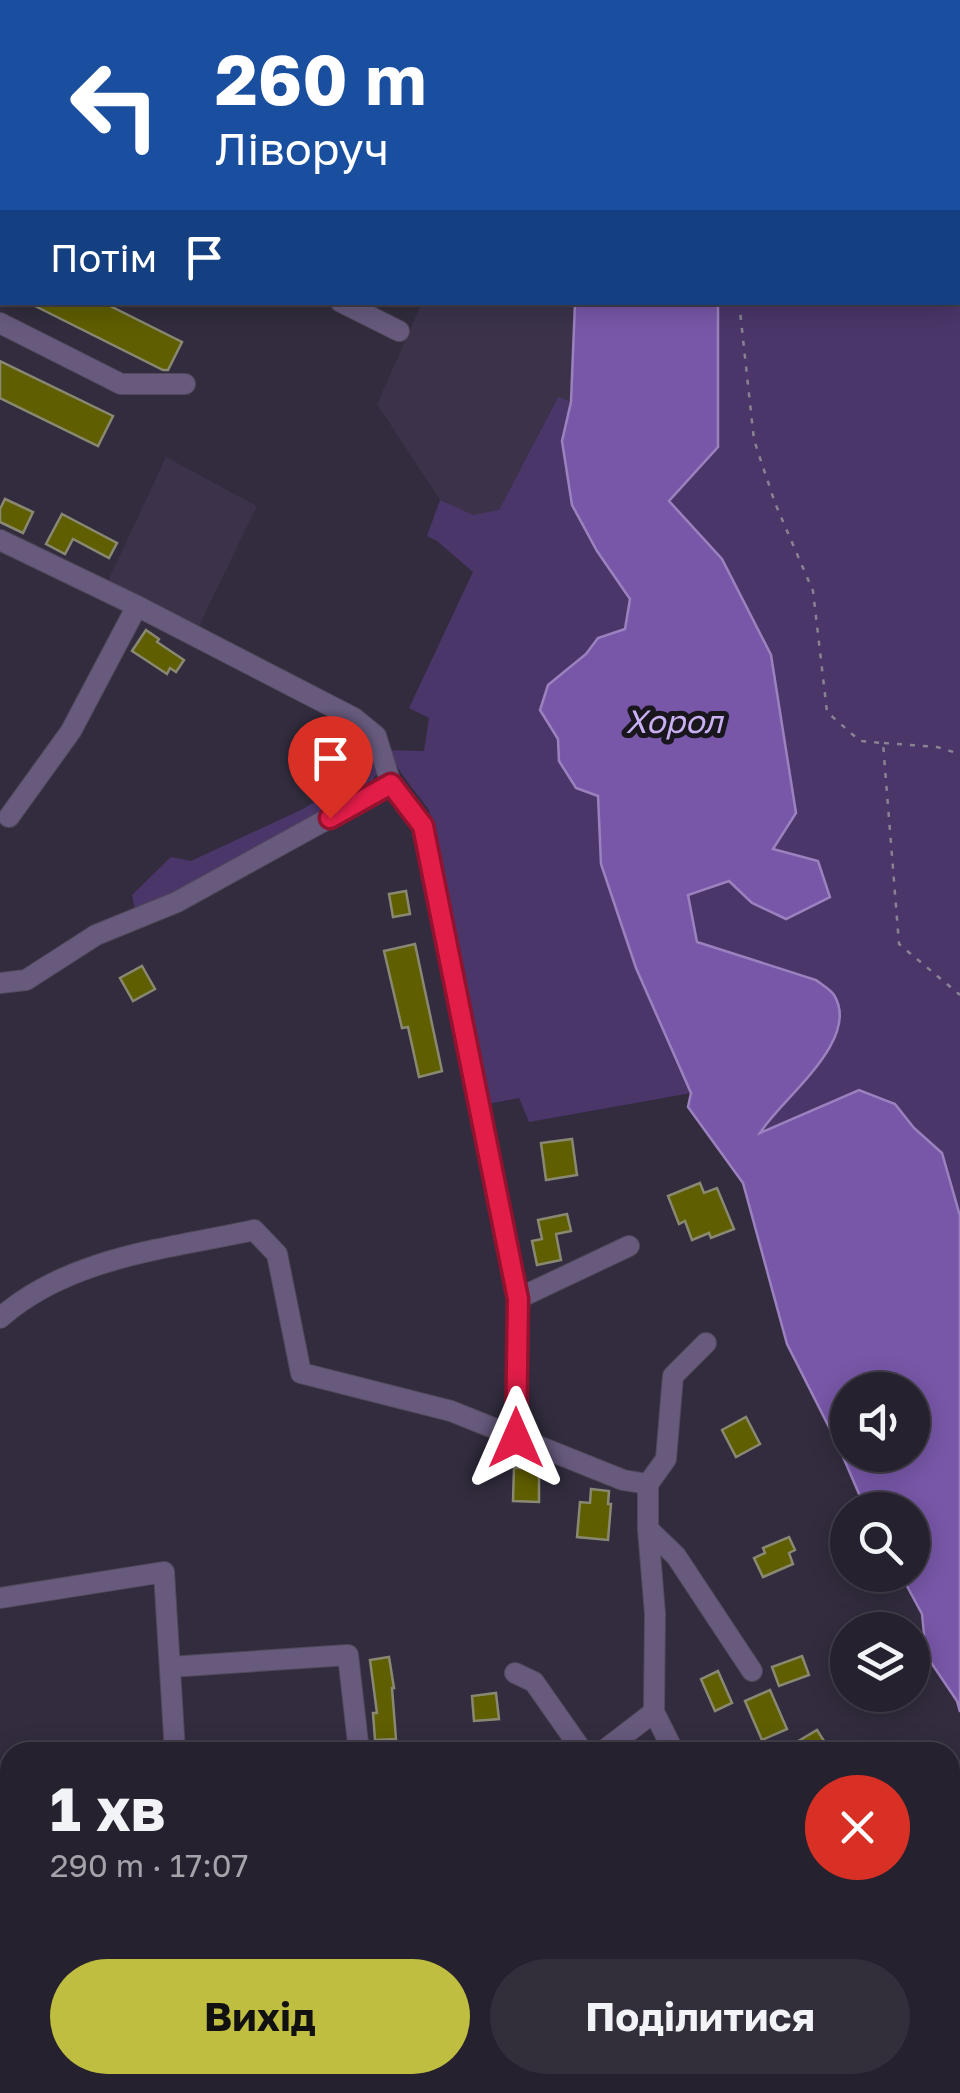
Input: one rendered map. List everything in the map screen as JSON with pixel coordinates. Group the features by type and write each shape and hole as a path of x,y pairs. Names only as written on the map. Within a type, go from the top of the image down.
{"street":[{"path":"347,305 400,331"},
{"path":"0,324 121,384 186,384"},
{"path":"0,540 354,718 376,736 391,784 423,826 518,1299 516,1438"},
{"path":"9,817 71,731 137,606"},
{"path":"0,983 26,980 96,936 177,902 391,784"},
{"path":"0,1318 22,1298 97,1264 254,1230 277,1254 301,1373 451,1410 623,1480 648,1484"},
{"path":"518,1299 628,1246"},
{"path":"669,1742 654,1712 655,1614 648,1484 666,1459 673,1376 706,1342"},
{"path":"648,1529 676,1556 752,1671"},
{"path":"0,1598 164,1572 175,1742"},
{"path":"170,1666 348,1655 358,1742"},
{"path":"514,1673 534,1682 576,1742"},
{"path":"615,1742 654,1712"}],"path":[{"path":"739,305 754,440 775,503 813,591 828,712 860,741 937,747 960,754"},
{"path":"883,743 899,944 960,995"}],"shaded area":[{"path":"421,305 575,305 571,402 557,398 499,510 473,516 440,500 377,404"},
{"path":"718,305 960,305 960,1216 942,1153 895,1104 859,1090 758,1134 810,1076 816,980 697,942 688,895 729,881 752,903 785,919 830,897 772,849 668,501 718,447"},
{"path":"558,397 571,402 562,441 597,551 630,599 625,629 598,638 548,685 540,710 558,739 559,761 576,788 598,796 601,864 636,968 691,1093 529,1122 519,1098 488,1104 429,810 392,757 384,760 370,785 172,893 135,909 132,895 171,857 191,861 303,809 358,774 381,750 424,751 429,718 409,708 473,572 427,536 440,500 473,515 499,510"},
{"path":"166,457 257,506 198,628 108,581"}],"water":[{"name":"Хорол","path":"575,305 718,305 718,447 669,501 722,559 771,655 796,813 773,849 818,861 830,897 786,919 752,903 729,881 688,895 697,942 816,980 834,995 840,1012 837,1031 828,1049 760,1133 859,1090 895,1104 942,1153 960,1216 960,1712 930,1661 930,1612 921,1612 910,1592 930,1592 930,1492 858,1492 850,1472 930,1472 930,1372 830,1372 830,1429 787,1344 743,1183 688,1107 691,1093 636,968 601,864 598,796 576,788 559,761 558,739 540,710 548,685 586,654 598,638 625,629 630,599 572,505 562,441 571,402"}],"building":[{"path":"33,305 108,305 182,342 168,370"},
{"path":"0,361 113,416 98,446 0,398"},
{"path":"5,499 33,512 23,533 0,522"},
{"path":"62,514 117,543 109,558 73,539 65,554 46,544"},
{"path":"146,630 184,660 176,672 170,668 167,674 132,651"},
{"path":"406,891 410,914 393,917 389,894"},
{"path":"415,944 442,1071 419,1077 408,1027 402,1028 384,951"},
{"path":"142,966 155,989 133,1001 120,978"},
{"path":"572,1139 577,1175 546,1180 541,1143"},
{"path":"700,1183 704,1193 717,1188 734,1229 692,1240 685,1221 679,1224 668,1196"},
{"path":"567,1214 571,1231 556,1234 561,1260 537,1265 532,1241 542,1239 538,1220"},
{"path":"746,1417 760,1444 736,1457 722,1430"},
{"path":"514,1468 539,1468 539,1502 513,1501"},
{"path":"591,1489 609,1491 608,1540 577,1537 580,1502 590,1503"},
{"path":"789,1537 795,1550 789,1553 793,1564 763,1577 754,1558 765,1553 763,1548"},
{"path":"802,1656 809,1675 779,1686 772,1667"},
{"path":"389,1657 396,1739 375,1740 373,1713 377,1713 370,1660"},
{"path":"718,1671 732,1703 715,1711 701,1679"},
{"path":"770,1690 787,1729 762,1740 745,1701"},
{"path":"496,1693 499,1719 474,1721 472,1696"},
{"path":"817,1730 825,1742 797,1742"}],"route":[{"path":"330,818 391,784 423,826 518,1299 516,1438"}]}
